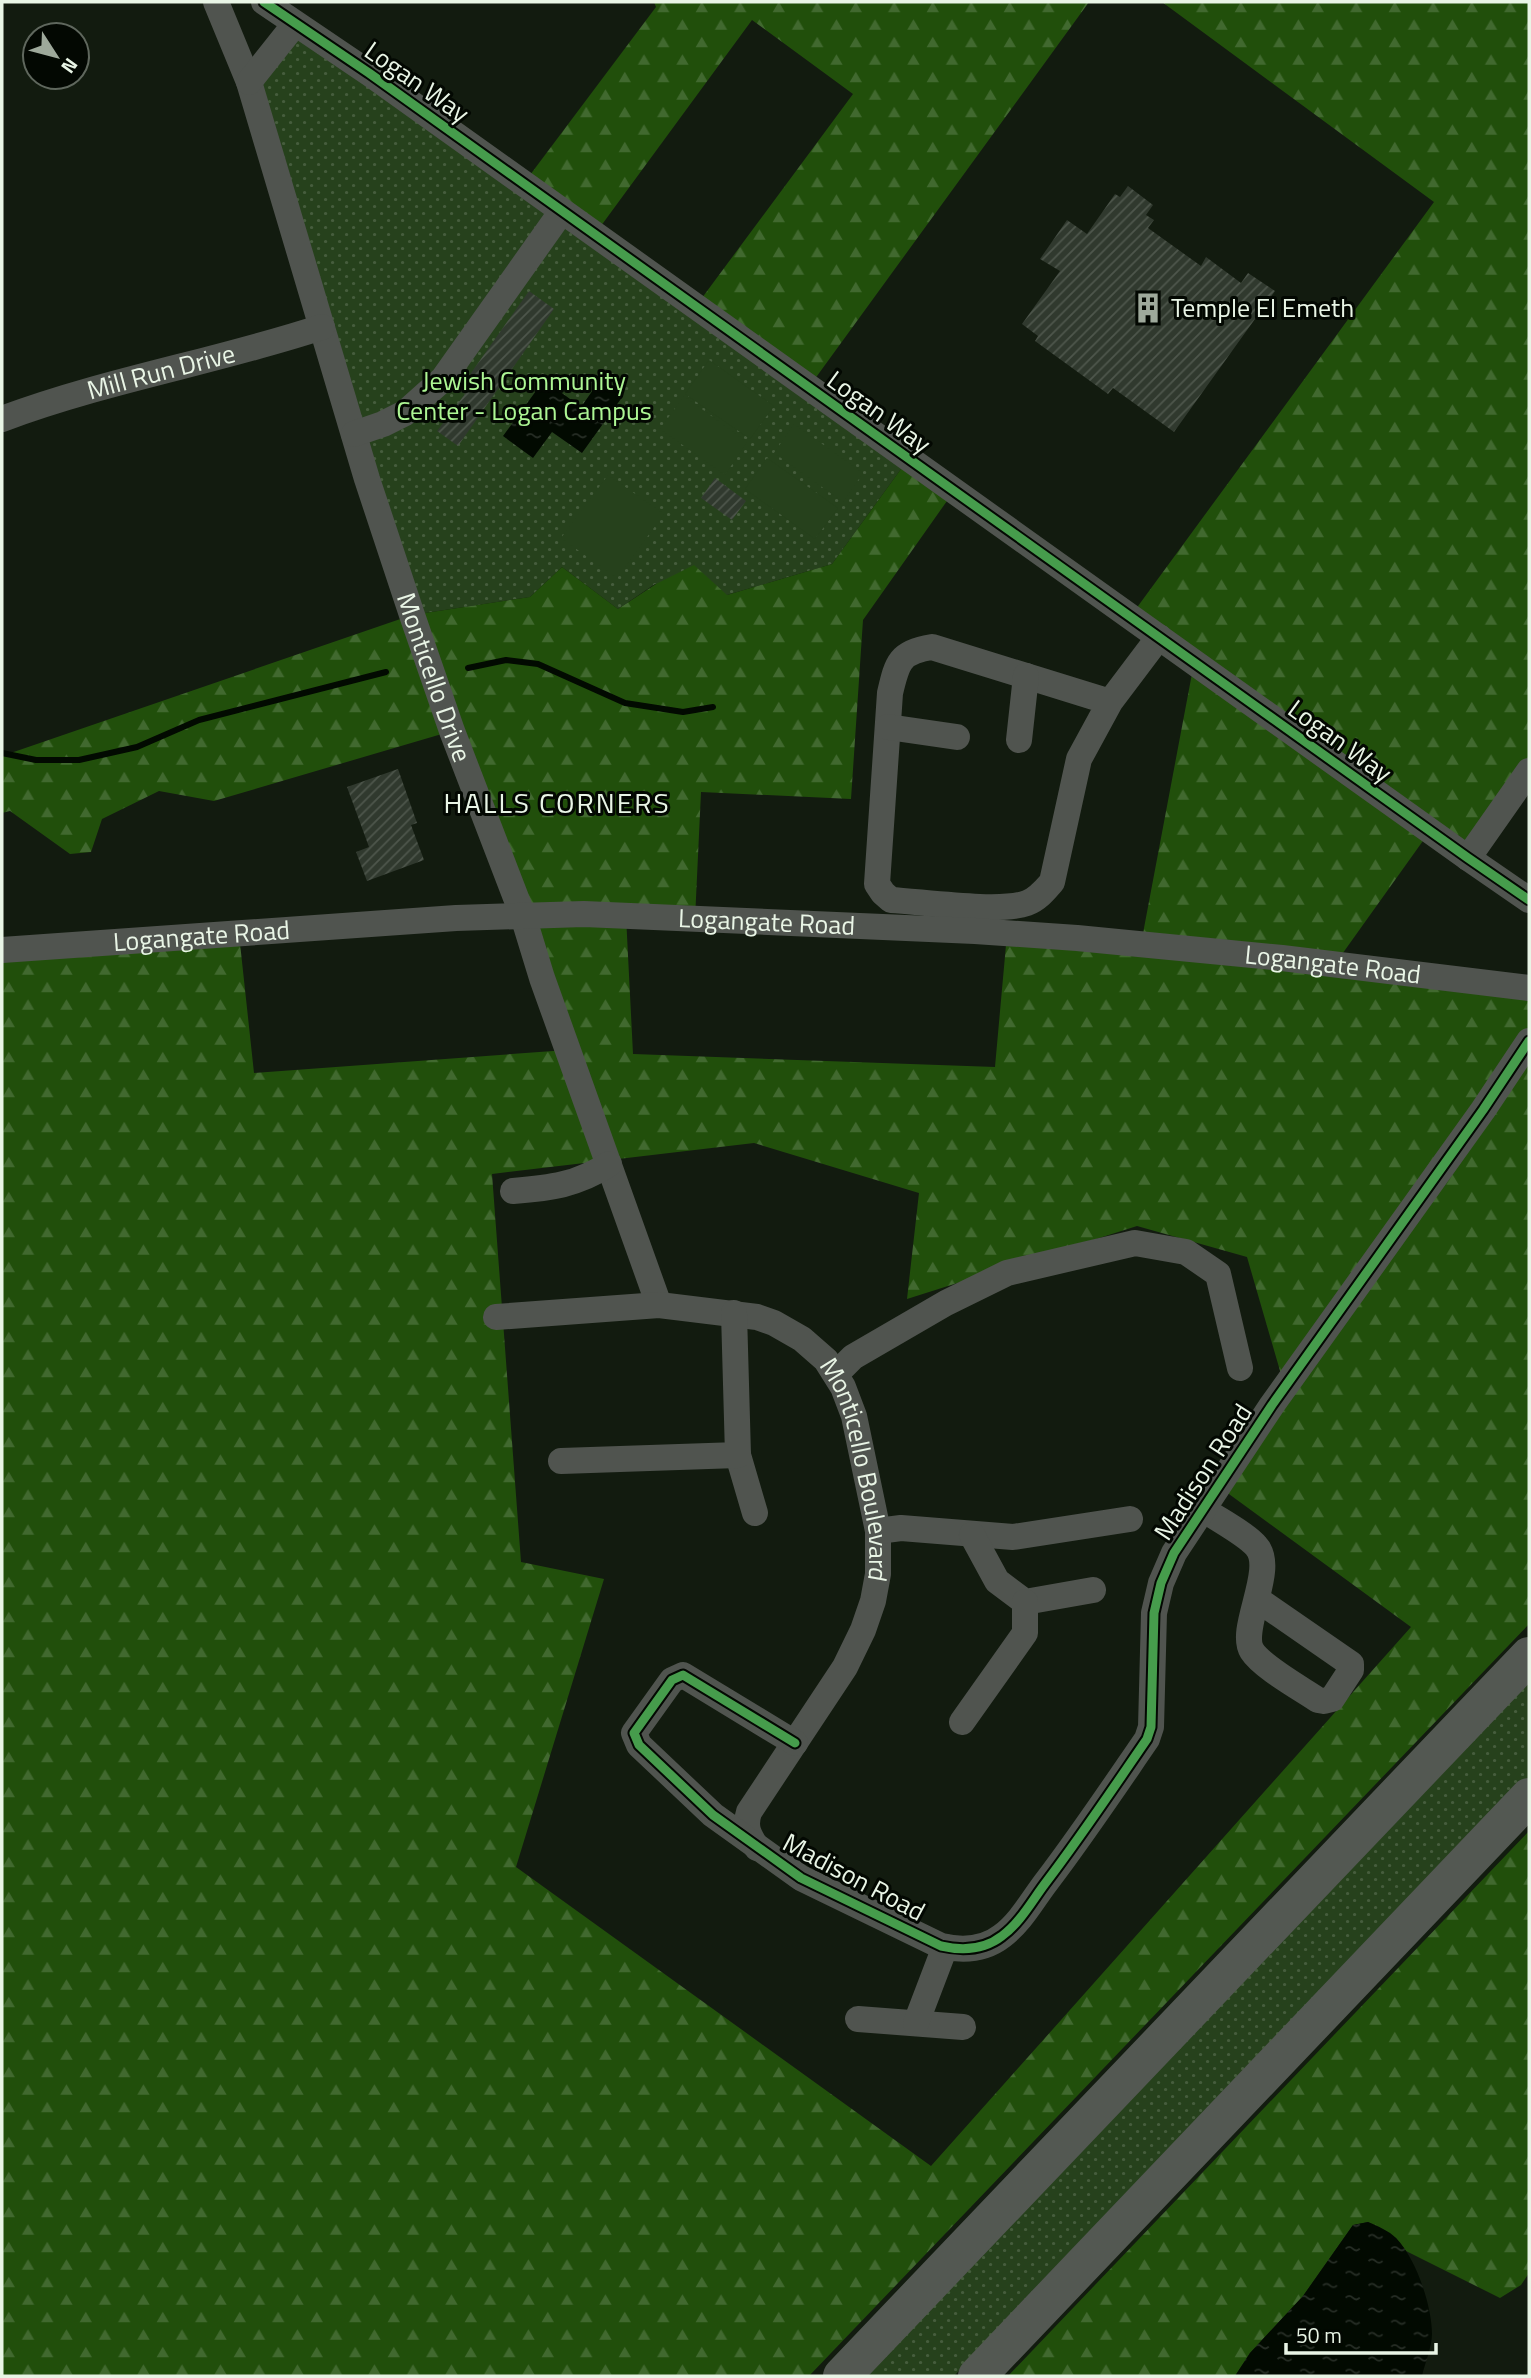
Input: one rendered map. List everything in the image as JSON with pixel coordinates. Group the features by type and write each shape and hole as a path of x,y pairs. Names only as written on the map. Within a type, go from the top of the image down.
{"highway":[{"path":"842,2376 1529,1656"},
{"path":"977,2376 1529,1797"}],"street":[{"name":"Monticello Drive","path":"216,2 249,82 354,434 452,731 523,916 659,1305"},
{"name":"Logan Way","path":"264,2 369,73 1529,900"},
{"path":"249,82 295,24"},
{"path":"354,434 405,413 443,379 562,211"},
{"name":"Mill Run Drive","path":"2,419 99,387 281,341 322,327"},
{"path":"1110,702 932,647 912,650 901,660 895,671 890,693 877,884 883,893 891,900 1010,907 1030,902 1042,893 1052,882 1079,759 1110,702 1159,638"},
{"path":"1019,740 1026,676"},
{"path":"888,727 957,737"},
{"path":"1468,858 1529,771"},
{"path":"914,929 917,901"},
{"name":"Logangate Road","path":"2,950 456,918 584,914 1090,939 1282,958 1529,988"},
{"name":"Madison Road","path":"794,1743 682,1675 672,1680 634,1733 639,1745 713,1815 801,1878 955,1950 988,1944 1016,1923 1082,1834 1147,1739 1151,1727 1154,1613 1158,1593 1174,1553 1284,1388 1483,1111 1529,1041"},
{"path":"513,1191 555,1188 576,1182 609,1164"},
{"path":"836,1374 853,1357 946,1303 1007,1273 1135,1242 1186,1252 1218,1275 1240,1368"},
{"name":"Monticello Boulevard","path":"496,1317 659,1305 734,1313 757,1317 790,1331 816,1350 836,1374 854,1416 878,1531 878,1574 873,1601 863,1630 845,1667 749,1812 746,1821 747,1833 757,1848"},
{"path":"734,1313 738,1455 755,1513"},
{"path":"561,1461 738,1455"},
{"path":"1202,1509 1258,1546 1262,1558 1257,1600"},
{"path":"878,1531 901,1528 1013,1537 1130,1519"},
{"path":"972,1535 997,1581 1025,1602 1093,1590"},
{"path":"962,1722 1025,1633 1025,1602"},
{"path":"916,2023 945,1947"},
{"path":"858,2018 962,2027"}],"green space":[{"path":"654,2 1089,2 809,387 696,306 853,94 752,20 595,234 524,183 656,7"},
{"path":"1162,2 1529,2 1529,771 1468,858 1430,831 1335,964 1529,988 1529,1624 809,2376 2,2376 2,950 239,934 254,1073 567,1050 452,731 214,801 159,791 102,819 91,852 70,854 10,811 2,813 2,756 412,615 530,597 562,567 618,609 656,584 694,565 727,595 832,564 909,458 954,491 863,620 851,799 701,792 695,919 626,916 633,1054 995,1067 1007,934 1141,944 1194,663 1130,617 1434,202","holes":["754,1143 919,1193 907,1299 1137,1226 1247,1257 1285,1388 1218,1486 1411,1627 931,2166 516,1867 604,1579 521,1562 492,1174"]},
{"name":"Jewish Community Center - Logan Campus","path":"295,24 909,458 832,564 727,595 655,584 618,609 562,567 530,597 412,615 249,82"},
{"path":"709,360 774,406 750,439 685,394"},
{"path":"684,396 747,442 725,475 660,429"},
{"path":"794,424 863,473 843,502 774,453"},
{"path":"767,458 838,508 815,539 745,489"},
{"path":"608,475 664,514 617,578 561,538"},
{"path":"1529,1677 1529,1777 954,2376 861,2376"},
{"path":"1529,1831 1529,2273 1521,2285 1500,2298 1406,2251 1396,2238 1368,2222 1353,2225 1303,2296 1250,2353 1235,2376 1008,2376"}],"water":[{"path":"544,380 581,407 600,380 623,396 582,453 552,432 533,458 503,436"},
{"path":"1368,2222 1396,2238 1410,2258 1422,2283 1432,2334 1422,2376 1235,2376 1250,2353 1303,2296 1353,2225"}],"building":[{"name":"Temple El Emeth","path":"1128,186 1153,205 1146,215 1154,220 1148,228 1201,266 1206,257 1241,283 1248,273 1275,291 1174,432 1113,388 1108,394 1035,341 1038,336 1022,324 1060,271 1040,259 1067,220 1087,234 1115,194 1120,197"},
{"path":"529,291 554,309 458,446 437,431 465,394 459,390"},
{"path":"715,478 746,501 732,520 701,498"},
{"path":"398,769 417,823 411,825 424,860 367,881 356,852 369,847 347,787"}],"waterway":[{"path":"468,668 506,660 538,664 625,703 683,712 713,707"},
{"path":"2,753 36,760 79,760 137,747 199,720 386,672"}],"cycle path":[{"path":"264,2 369,73 1529,900"},
{"path":"795,1743 683,1675 672,1680 634,1733 639,1745 713,1815 801,1878 941,1946 957,1949 981,1947 995,1941 1009,1930 1073,1846 1147,1739 1151,1727 1154,1613 1161,1583 1174,1553 1272,1405 1483,1110 1529,1041"}],"place":[{"name":"Temple El Emeth","path":"1148,308"}],"district":[{"name":"HALLS CORNERS","path":"557,803"}]}
